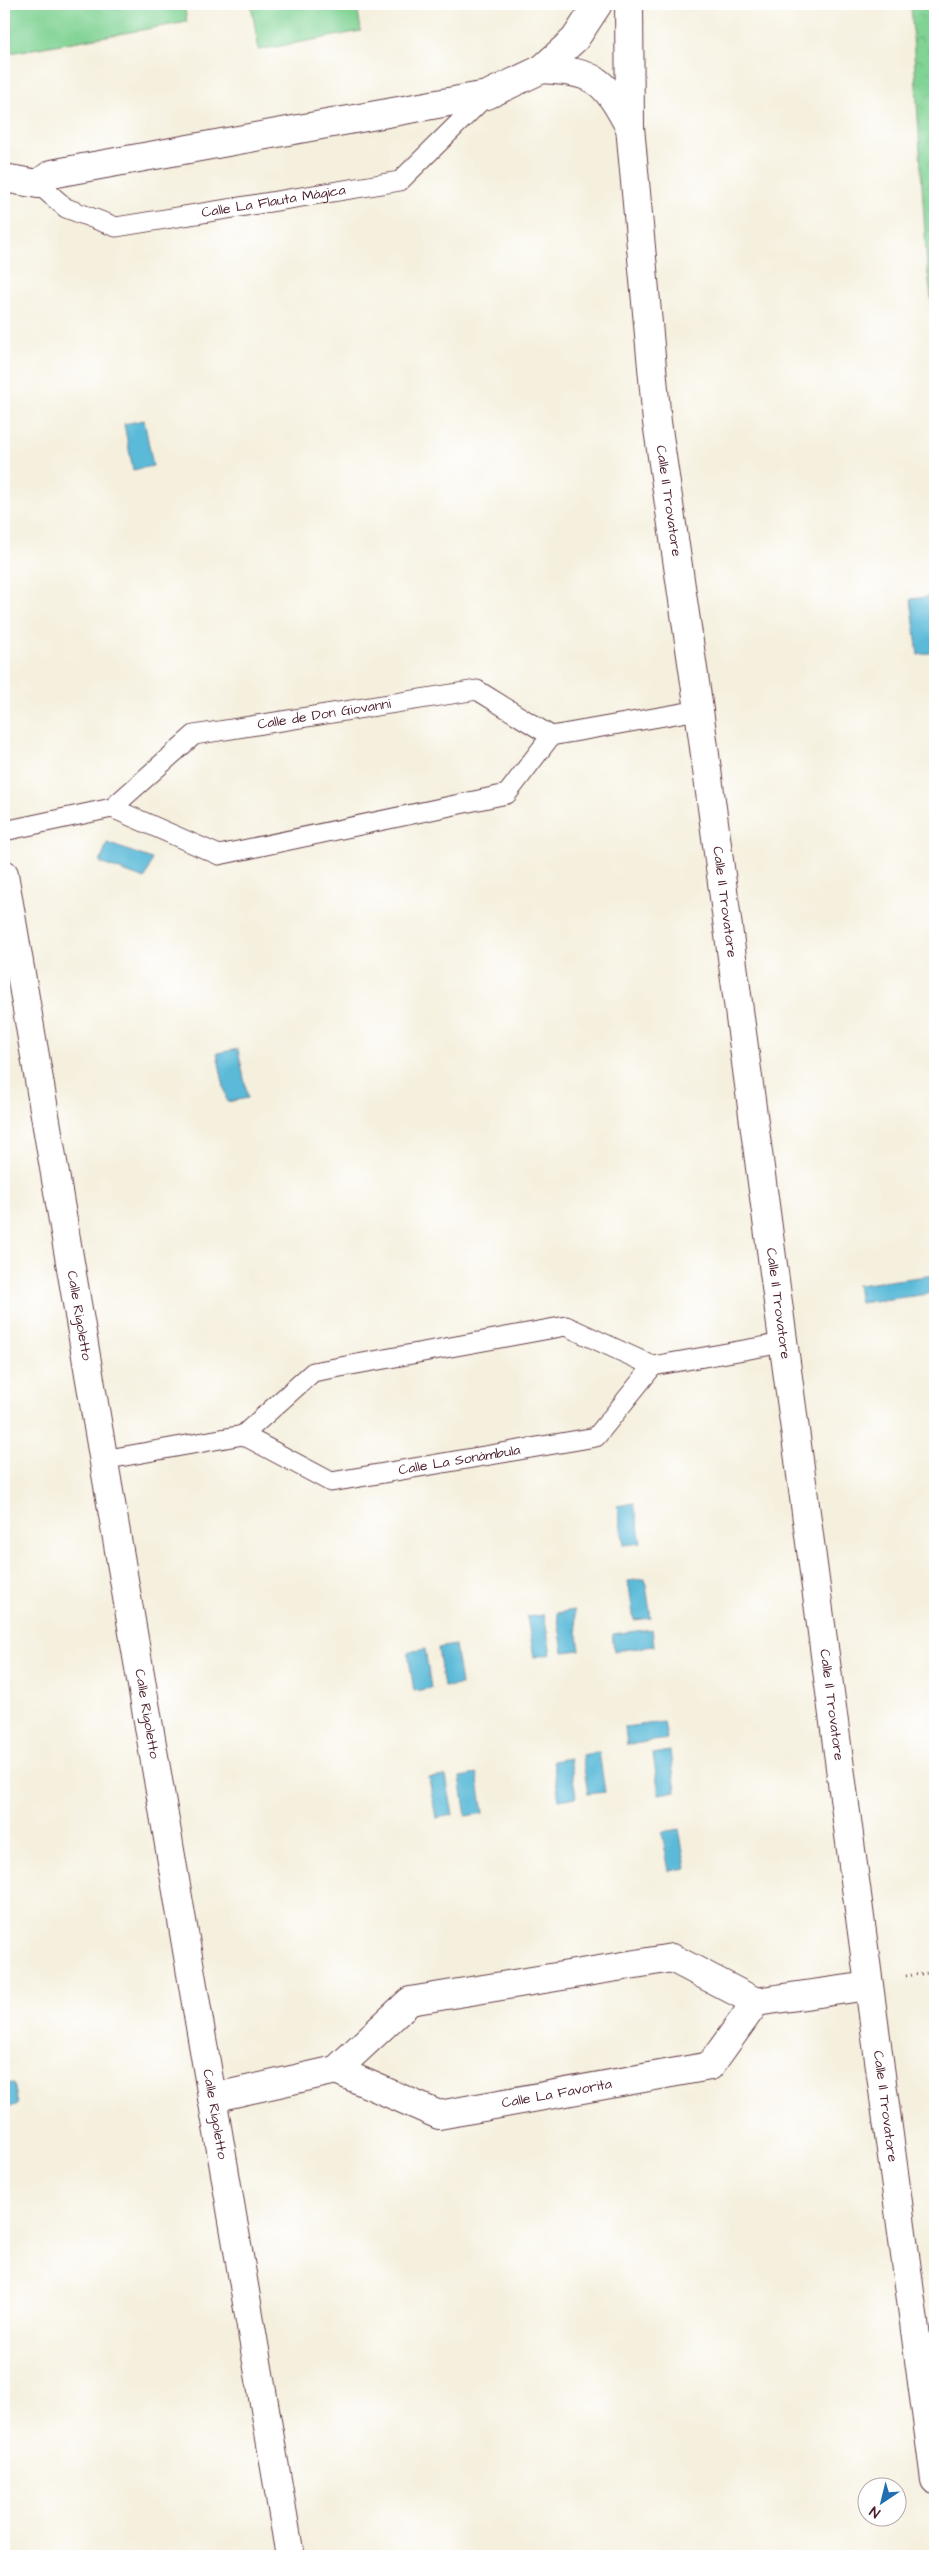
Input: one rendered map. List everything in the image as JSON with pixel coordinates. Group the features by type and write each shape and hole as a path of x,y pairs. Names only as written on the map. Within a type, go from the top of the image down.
{"street":[{"path":"4,178 38,184 52,174 72,170 487,95 542,69 575,39 598,4"},
{"name":"Calle Il Trovatore","path":"629,4 630,127 658,422 699,710 935,2480"},
{"path":"542,69 574,71 597,80 615,99 630,127"},
{"name":"Calle Rigoletto","path":"4,874 290,2556"},
{"path":"212,2098 336,2070 410,2001 497,1986 672,1958 756,2002 869,1986"},
{"name":"Calle La Favorita","path":"336,2070 439,2115 710,2066 756,2002"}],"lane":[{"name":"Calle La Flauta Mágica","path":"38,184 66,208 116,227 400,182 487,95"},
{"name":"Calle de Don Giovanni","path":"4,831 112,808 194,735 477,690 551,736"},
{"path":"112,808 219,854 507,794 551,736 699,710"},
{"path":"103,1460 243,1435 313,1372 566,1326 653,1366 783,1343"},
{"name":"Calle La Sonámbula","path":"243,1435 331,1482 596,1436 653,1366"}],"path":[{"path":"906,1976 935,1972"}],"green space":[{"path":"4,4 184,4 187,22 4,54"},
{"path":"251,4 357,4 361,31 259,50"},
{"path":"911,4 935,4 935,326 927,266"}],"water":[{"path":"144,420 153,466 133,470 124,424"},
{"path":"935,596 935,652 918,655 911,599"},
{"path":"107,843 152,859 145,879 100,863"},
{"path":"238,1049 248,1098 227,1102 217,1053"},
{"path":"935,1275 935,1293 860,1303 857,1285"},
{"path":"634,1503 641,1543 624,1545 617,1506"},
{"path":"645,1579 651,1618 634,1620 628,1581"},
{"path":"574,1610 580,1650 563,1652 557,1613"},
{"path":"544,1615 551,1654 534,1657 527,1617"},
{"path":"652,1629 654,1646 614,1651 612,1634"},
{"path":"455,1645 461,1685 444,1687 438,1648"},
{"path":"425,1649 431,1688 414,1691 408,1652"},
{"path":"664,1722 667,1739 627,1745 625,1727"},
{"path":"670,1751 676,1791 659,1794 653,1754"},
{"path":"599,1752 605,1792 588,1794 582,1755"},
{"path":"570,1758 576,1797 559,1800 553,1761"},
{"path":"477,1774 483,1813 466,1816 460,1777"},
{"path":"446,1776 453,1815 436,1818 429,1778"},
{"path":"679,1829 686,1868 669,1871 662,1832"},
{"path":"14,2083 18,2105 4,2107 4,2084"}]}
